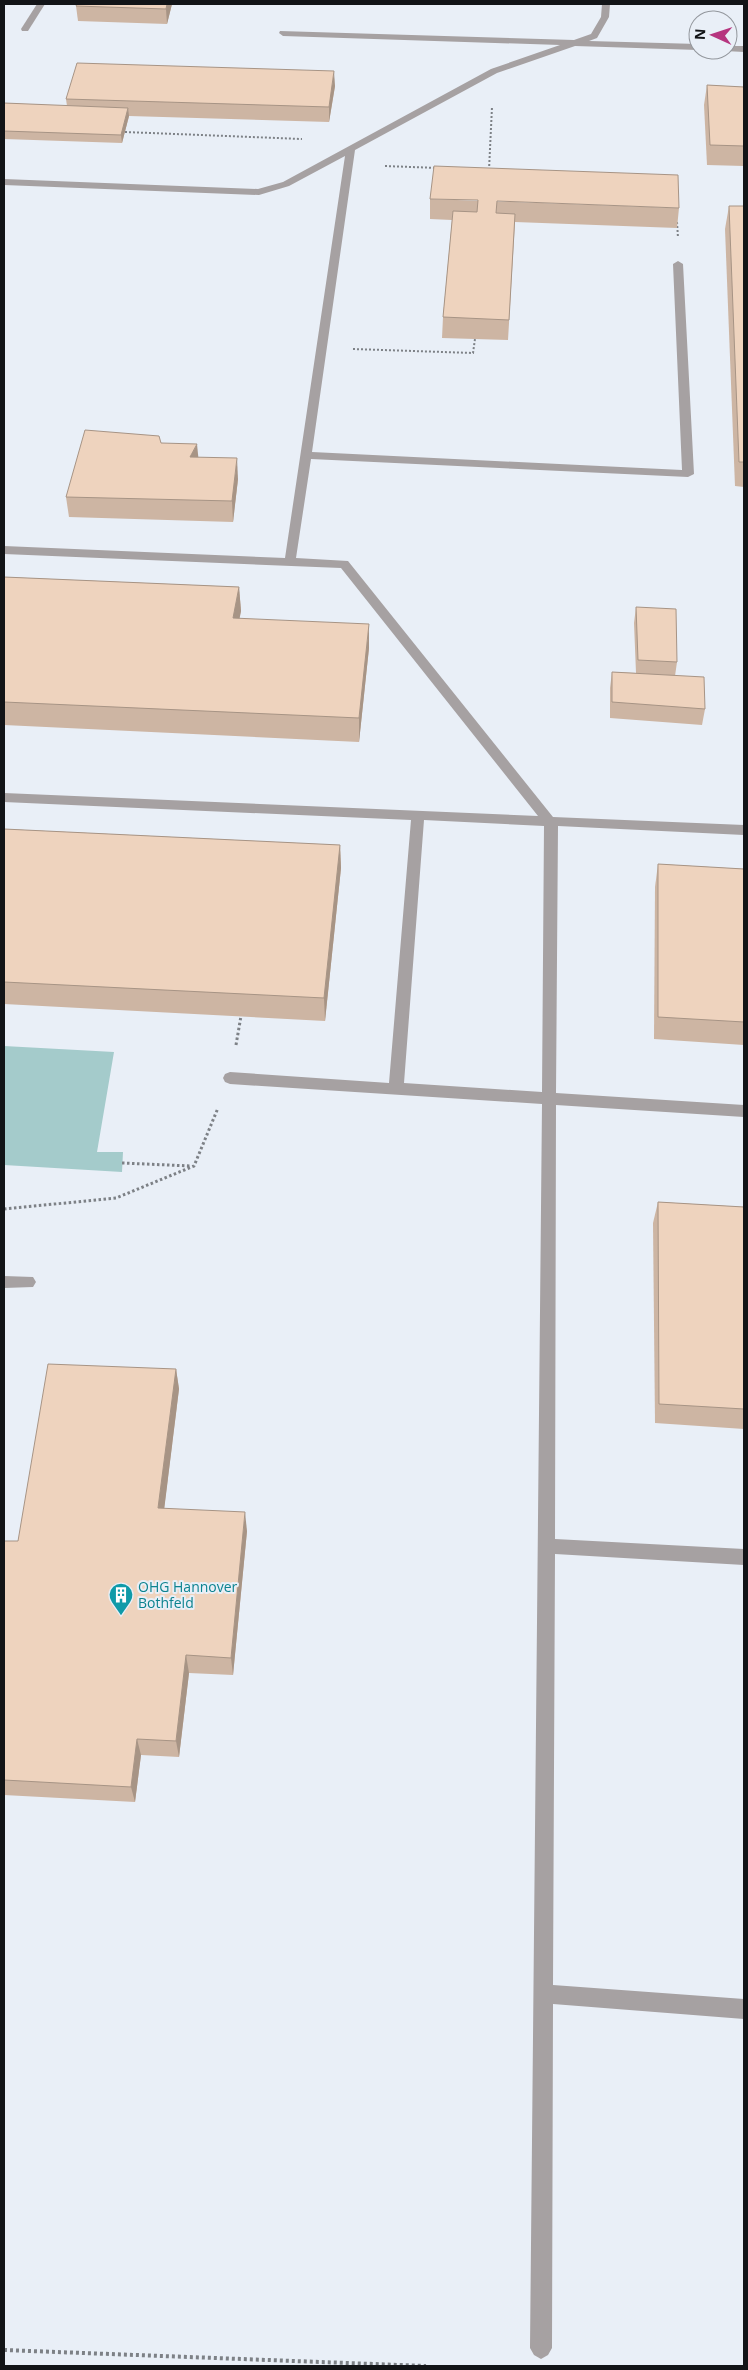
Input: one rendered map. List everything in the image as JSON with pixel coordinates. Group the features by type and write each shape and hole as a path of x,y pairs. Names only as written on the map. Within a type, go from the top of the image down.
{"street":[{"path":"25,29 41,4"},
{"path":"4,182 259,192 286,184 494,71 594,36 605,17 606,4"},
{"path":"283,33 688,47"},
{"path":"290,561 352,148"},
{"path":"305,454 688,474 678,264"},
{"path":"4,550 344,564 551,823 541,2348"},
{"path":"4,797 551,823 744,830"},
{"path":"396,1089 418,816"},
{"path":"230,1078 549,1100 744,1111"},
{"path":"4,1282 28,1282"},
{"path":"546,1546 744,1557"},
{"path":"543,1994 744,2009"}],"path":[{"path":"488,174 494,71"},
{"path":"125,132 305,139"},
{"path":"349,165 439,168"},
{"path":"677,214 678,264"},
{"path":"322,348 473,353 475,339"},
{"path":"240,1028 241,1016"},
{"path":"4,1209 116,1198 194,1166 230,1078"},
{"path":"122,1163 194,1166"},
{"path":"4,2350 426,2366"}],"shaded area":[{"path":"4,1046 114,1052 97,1152 123,1152 122,1172 4,1165"}],"building":[{"path":"77,4 167,4 166,9 76,6"},
{"path":"77,63 334,71 329,107 66,99"},
{"path":"707,85 744,87 744,146 710,145"},
{"path":"4,103 128,108 121,135 4,131"},
{"path":"434,166 678,175 679,208 497,201 496,213 515,214 509,320 443,317 453,211 477,212 478,200 430,199"},
{"path":"729,206 744,206 744,462 739,462"},
{"path":"85,430 159,436 161,443 197,444 190,457 237,458 232,501 66,497"},
{"path":"4,577 239,587 233,618 369,624 359,718 4,702"},
{"path":"636,607 676,609 677,662 638,660"},
{"path":"612,672 704,677 705,709 612,702"},
{"path":"4,829 340,845 324,998 4,982"},
{"path":"658,864 744,869 744,1022 658,1017"},
{"path":"658,1202 744,1207 744,1409 659,1404"},
{"name":"OHG Hannover Bothfeld","path":"48,1364 176,1369 158,1508 245,1512 231,1658 186,1655 176,1741 137,1739 131,1787 4,1780 4,1541 18,1541"}],"place":[{"name":"OHG Hannover Bothfeld","path":"121,1616"}]}
